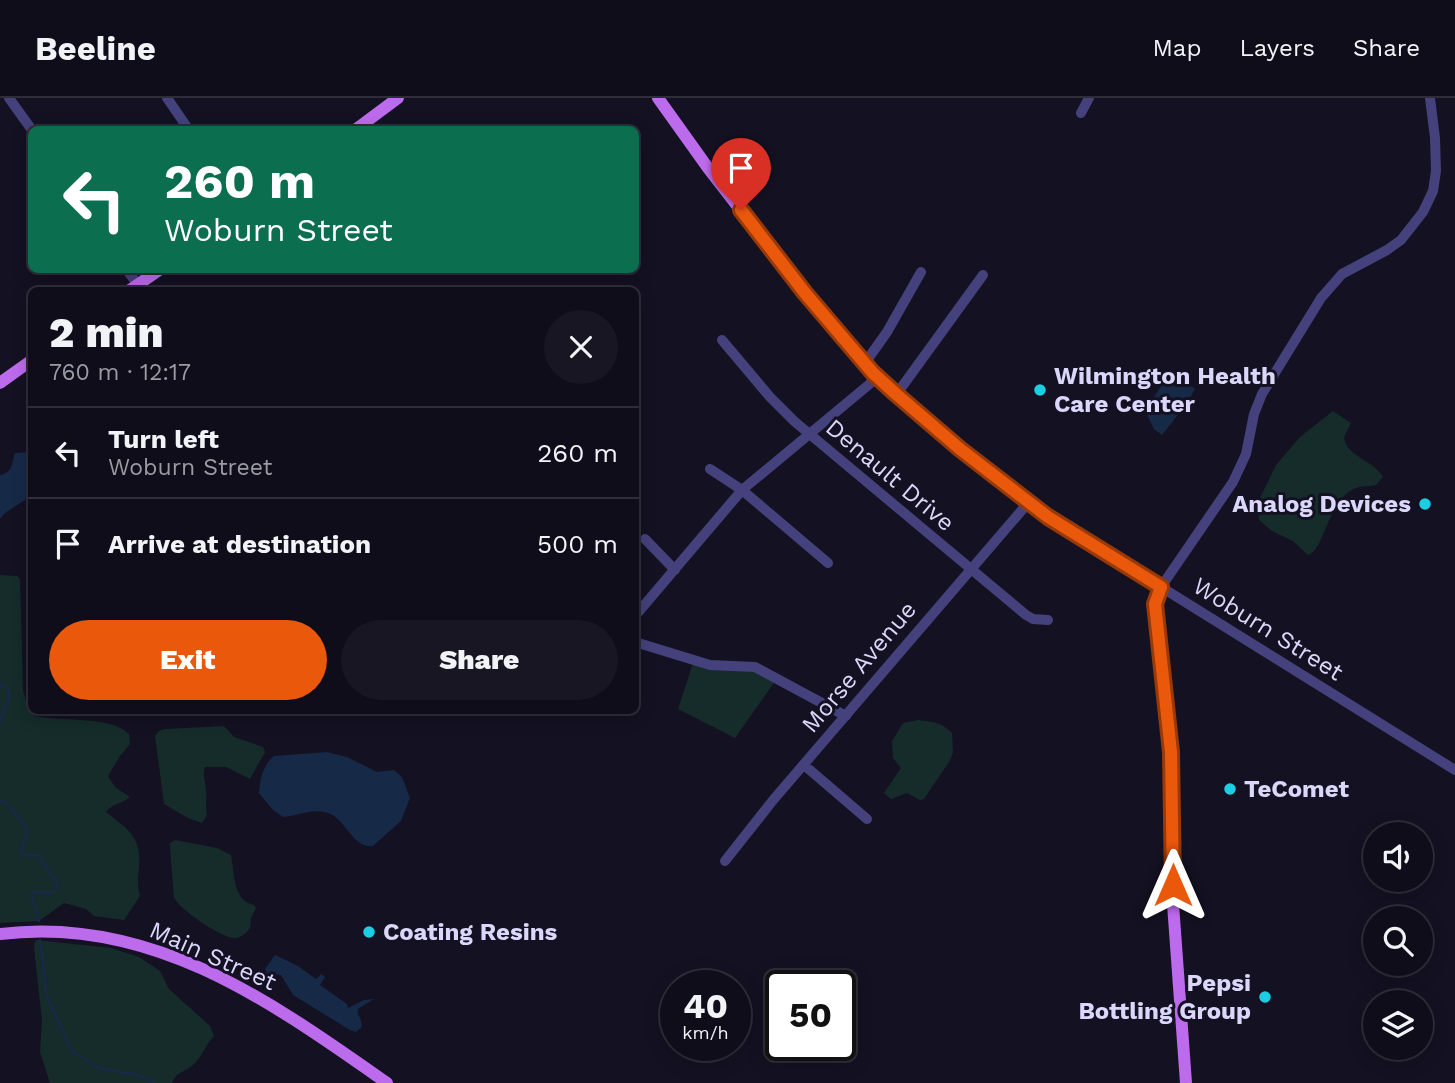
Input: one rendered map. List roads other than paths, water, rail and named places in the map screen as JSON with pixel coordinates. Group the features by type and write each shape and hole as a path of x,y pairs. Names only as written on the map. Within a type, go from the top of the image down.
{"main road":[{"path":"360,126 398,98"},
{"name":"Woburn Street","path":"658,98 708,168 805,293 878,377 1028,503 1161,587"},
{"path":"135,287 155,273"},
{"path":"0,383 28,363"},
{"path":"1161,587 1155,604 1171,752 1173,912 1186,1083"},
{"name":"Main Street","path":"0,934 48,931 79,933 159,950 249,991 303,1024 387,1083"}],"street":[{"path":"9,98 29,126"},
{"path":"167,98 186,126"},
{"path":"1081,113 1089,98"},
{"path":"1161,587 1207,524 1233,482 1246,454 1254,414 1262,394 1321,298 1342,274 1401,240 1423,212 1433,191 1436,171 1430,98"},
{"path":"865,363 887,332 921,272"},
{"path":"896,394 983,275"},
{"name":"Denault Drive","path":"722,340 777,404 809,433 1027,616 1048,620"},
{"path":"639,610 742,490 878,377"},
{"path":"710,468 742,490 828,563"},
{"name":"Morse Avenue","path":"725,861 1028,503"},
{"path":"645,539 675,570"},
{"name":"Woburn Street","path":"1161,587 1455,771"},
{"path":"639,643 710,665 745,665 759,668 846,716"},
{"path":"804,765 867,819"}],"water":[{"path":"1170,372 1178,374 1195,389 1162,435 1154,429 1145,411"},
{"path":"28,452 28,498 0,519 0,475 10,470 15,453"},
{"path":"327,752 347,757 377,772 394,770 402,777 410,798 401,821 373,846 360,843 340,821 328,813 311,812 283,817 272,809 259,793 263,773 274,756"},
{"path":"275,955 298,966 316,979 321,974 325,977 320,985 347,1004 348,1008 364,1000 374,999 358,1009 361,1028 356,1032 350,1030 293,995 281,975 267,974 265,969"}],"waterway":[{"path":"0,684 8,689 10,695 0,722"},
{"path":"0,801 8,806 26,828 27,834 21,853 26,856 38,855 58,885 53,891 31,894 39,921"},
{"path":"40,940 47,996 72,1052 101,1069 134,1074 155,1083"}],"place":[{"name":"Wilmington Health Care Center","path":"1040,390"},
{"name":"Analog Devices","path":"1425,504"},
{"name":"TeComet","path":"1230,789"},
{"name":"Coating Resins","path":"369,932"},
{"name":"Pepsi Bottling Group","path":"1265,997"}]}
